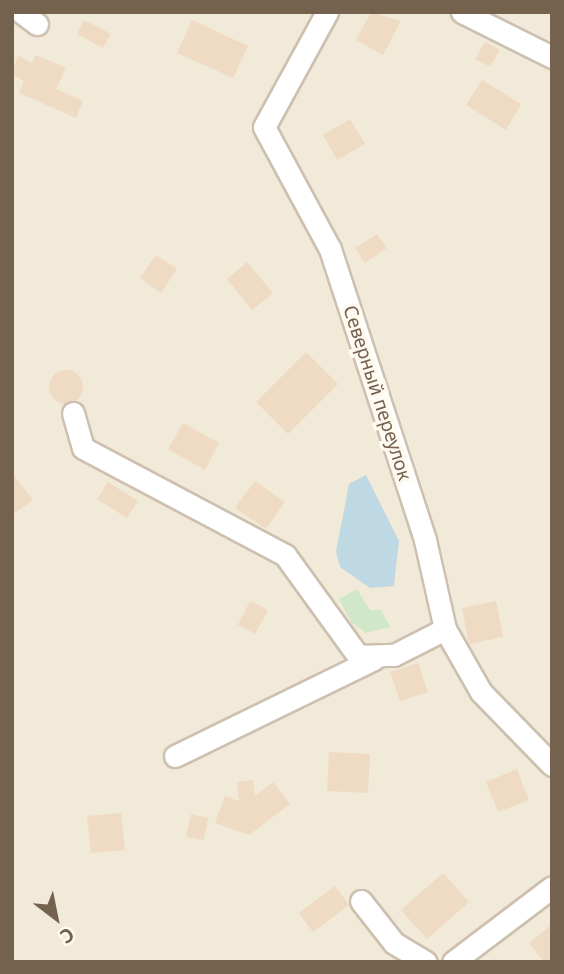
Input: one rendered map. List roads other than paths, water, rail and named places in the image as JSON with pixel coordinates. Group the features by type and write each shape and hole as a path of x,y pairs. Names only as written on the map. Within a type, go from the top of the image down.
{"street":[{"name":"Северный переулок","path":"327,12 264,127 330,249 425,539 445,629 481,692 552,765"},
{"path":"461,12 552,57"},
{"path":"74,413 83,448 285,555 338,635 358,656 374,659"},
{"path":"175,756 374,659 445,629"},
{"path":"453,962 552,887"},
{"path":"361,901 394,943 426,962"}],"water":[{"path":"366,475 399,541 394,586 370,588 340,567 336,552 349,484"}]}
